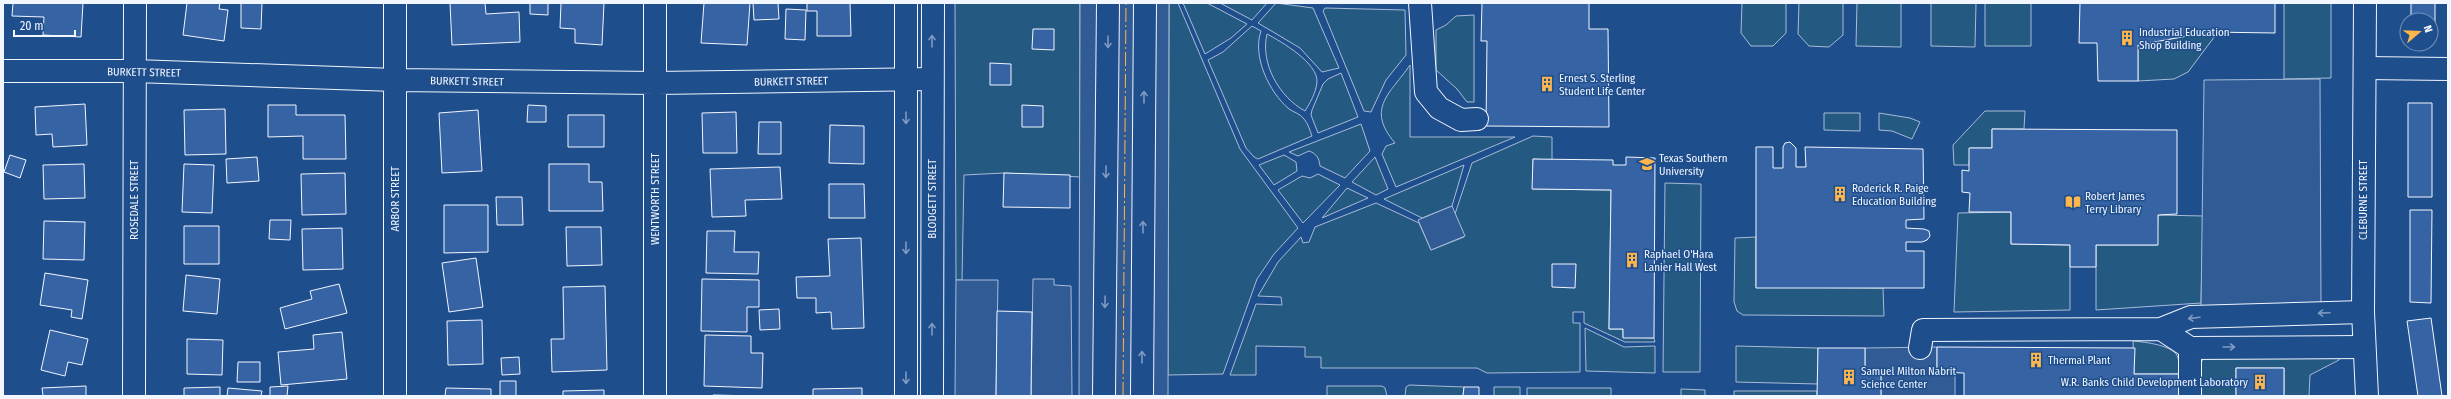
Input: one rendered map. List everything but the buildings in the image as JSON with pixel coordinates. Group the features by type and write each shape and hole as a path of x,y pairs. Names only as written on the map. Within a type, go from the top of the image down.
{"street":[{"name":"ROSEDALE STREET","path":"134,396 135,3"},
{"name":"ARBOR STREET","path":"395,3 395,396"},
{"name":"WENTWORTH STREET","path":"655,3 655,396"},
{"path":"906,3 906,396"},
{"name":"BLODGETT STREET","path":"932,396 933,3"},
{"path":"1104,396 1108,3"},
{"path":"1142,396 1145,3"},
{"path":"1420,3 1426,92 1439,108 1461,120 1477,119"},
{"name":"CLEBURNE STREET","path":"2365,3 2363,312 2367,396"},
{"path":"2365,68 2448,69"},
{"name":"BURKETT STREET","path":"3,71 135,71 395,80 655,83 932,79"},
{"path":"1920,348 1923,330 2161,329 2191,317 2363,312"},
{"path":"2161,329 2190,348 2364,347"},
{"path":"2190,348 2190,396"}],"shaded area":[{"path":"955,3 1080,3 1080,177 1004,173 964,175 962,280 956,280"},
{"path":"1080,3 1169,3 1168,396 1079,396"},
{"path":"1169,3 1178,3 1240,149 1298,228 1274,254 1257,279 1223,374 1168,375"},
{"path":"1183,3 1207,3 1247,24 1231,38 1205,54"},
{"path":"1220,3 1267,3 1252,20"},
{"path":"1276,3 1313,8 1339,68 1322,72 1300,48 1258,23"},
{"path":"1742,3 1786,3 1786,33 1773,46 1751,46 1741,33"},
{"path":"1799,3 1843,3 1843,35 1829,47 1809,46 1798,34"},
{"path":"1857,3 1901,3 1901,47 1856,46"},
{"path":"1931,3 1976,3 1975,47 1931,46"},
{"path":"1985,3 2031,3 2031,46 1985,46"},
{"path":"2284,3 2331,3 2331,78 2284,79"},
{"path":"1325,8 1405,10 1406,55 1386,80 1371,112 1364,111 1323,11"},
{"path":"1474,15 1474,102 1467,102 1457,89 1436,70 1436,30 1446,25 1456,16"},
{"path":"1252,26 1261,31 1259,51 1264,73 1269,83 1275,93 1289,109 1303,117 1312,136 1258,159 1254,157 1246,148 1208,60 1223,52"},
{"path":"2209,32 2218,32 2188,72 2174,79 2138,81 2138,45"},
{"path":"1267,34 1298,54 1312,68 1316,75 1317,82 1315,90 1305,111 1287,97 1274,78 1266,56"},
{"path":"1410,65 1410,137 1515,137 1396,187 1382,154 1386,146 1395,143 1386,131 1382,120 1382,110 1384,101"},
{"path":"1341,73 1358,117 1318,133 1311,115 1312,110 1323,84 1328,79"},
{"path":"2320,79 2321,307 2201,307 2204,80"},
{"path":"1985,111 2025,111 2024,129 1992,129 1992,148 1970,148 1969,165 1954,165 1953,145"},
{"path":"1824,113 1860,113 1860,131 1824,130"},
{"path":"1879,113 1910,118 1920,122 1912,139 1892,131 1879,130"},
{"path":"1361,124 1370,151 1345,178 1320,166 1317,157 1312,152 1309,151 1298,156 1289,152"},
{"path":"1533,136 1552,137 1552,160 1533,159 1533,189 1611,190 1609,329 1623,329 1623,337 1654,338 1655,342 1625,342 1584,323 1584,312 1573,312 1573,323 1580,323 1580,372 1487,373 1477,368 1321,368 1321,357 1305,357 1305,347 1256,346 1256,375 1230,375 1256,304 1282,305 1281,297 1258,296 1278,262 1301,237 1303,243 1309,242 1315,227 1376,203 1419,223 1431,250 1464,237 1455,214 1472,163"},
{"path":"1284,155 1296,162 1297,171 1274,185 1259,165"},
{"path":"1375,157 1388,189 1376,195 1352,182"},
{"path":"1464,165 1452,206 1422,218 1384,199"},
{"path":"1318,174 1340,185 1303,223 1278,190 1302,176 1310,178"},
{"path":"1665,183 1701,184 1700,372 1663,372"},
{"path":"1347,188 1368,198 1322,218"},
{"path":"1452,206 1465,236 1431,250 1418,220"},
{"path":"2011,212 2011,244 2070,245 2070,310 1954,312 1958,213"},
{"path":"2158,215 2203,216 2201,303 2096,310 2096,245 2157,245"},
{"path":"1756,237 1756,287 1883,288 1884,316 1743,315 1737,311 1734,302 1735,238"},
{"path":"1033,279 1054,279 1054,285 1071,286 1072,396 1031,396"},
{"path":"956,280 998,280 996,396 955,396"},
{"path":"1585,328 1624,347 1655,346 1655,373 1586,371"},
{"path":"2133,341 2158,345 2171,350 2178,358 2179,374 2134,374"},
{"path":"1736,346 1818,348 1818,384 1736,382"},
{"path":"1937,347 1937,372 1955,373 1955,396 1881,396 1881,371 1865,371 1865,348"},
{"path":"2204,357 2340,357 2339,360 2310,375 2309,396 2284,396 2284,368 2236,368 2236,396 2201,396 2200,365"},
{"path":"1409,385 1464,387 1463,396 1405,396 1406,387"},
{"path":"1327,386 1382,386 1385,388 1387,396 1327,396"},
{"path":"1494,387 1520,387 1520,396 1494,396"},
{"path":"1527,388 1611,388 1611,396 1527,396"},
{"path":"1681,389 1705,390 1705,396 1681,396"},
{"path":"1734,391 1817,391 1817,396 1734,396"}],"power":[{"path":"1123,396 1126,3"}],"place":[{"name":"Industrial Education Shop Building","path":"2127,38"},
{"name":"Ernest S. Sterling Student Life Center","path":"1547,84"},
{"name":"Texas Southern University","path":"1647,164"},
{"name":"Roderick R. Paige Education Building","path":"1840,194"},
{"name":"Robert James Terry Library","path":"2073,202"},
{"name":"Raphael O'Hara Lanier Hall West","path":"1632,260"},
{"name":"Thermal Plant","path":"2036,360"},
{"name":"Samuel Milton Nabrit Science Center","path":"1849,377"},
{"name":"W.R. Banks Child Development Laboratory","path":"2260,382"}]}
